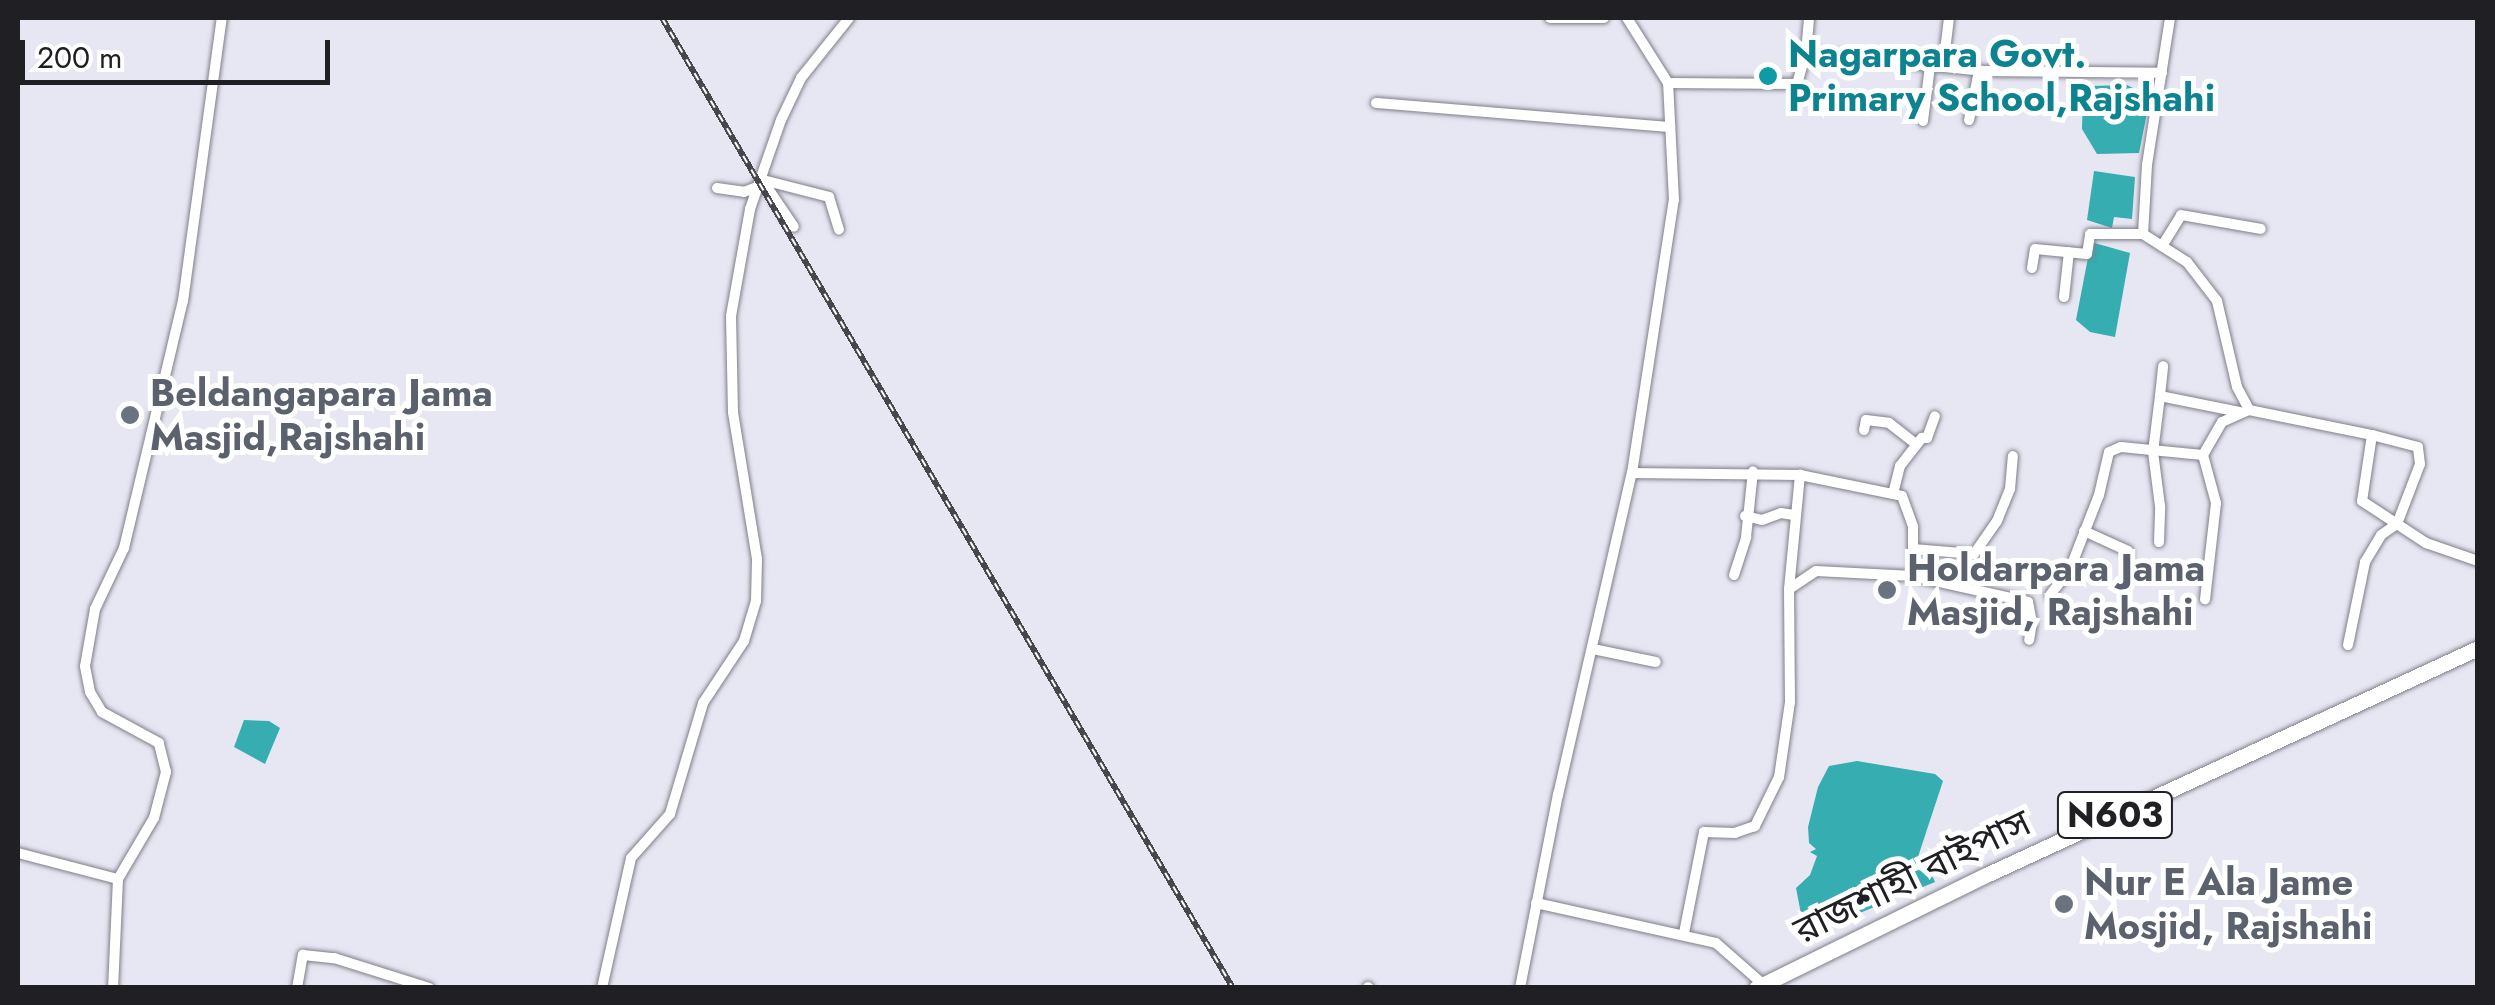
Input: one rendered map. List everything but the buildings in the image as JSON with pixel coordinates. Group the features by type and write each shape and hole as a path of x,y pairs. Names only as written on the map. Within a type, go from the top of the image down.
{"highway":[{"name":"রাজশাহী বাইপাস","path":"1763,986 1986,875 2478,648"}],"street":[{"path":"112,988 118,879 154,818 166,772 158,742 102,712 90,692 85,666 96,609 124,548 183,300 222,18"},
{"path":"602,988 631,858 670,814 704,704 744,641 756,601 757,559 733,412 732,316 750,210 780,120 801,78 850,18"},
{"path":"1550,18 1604,18"},
{"path":"1520,988 1632,473 1674,200 1668,82 1627,18"},
{"path":"1668,82 1797,84 1806,54 1809,18"},
{"path":"1943,67 1949,18"},
{"path":"2143,234 2170,18"},
{"path":"1806,54 1979,71 2162,73"},
{"path":"1923,121 1930,66"},
{"path":"1969,120 1979,71"},
{"path":"1376,103 1670,126"},
{"path":"761,183 794,227"},
{"path":"717,188 744,192 761,183 829,197 838,230"},
{"path":"2162,245 2181,215 2261,229"},
{"path":"2032,268 2034,249 2087,254 2090,234 2143,234 2162,245 2187,262 2217,302 2245,411"},
{"path":"2064,297 2069,252"},
{"path":"2158,542 2153,452 2162,366"},
{"path":"2160,396 2418,447 2420,464 2396,524 2380,536 2365,562 2348,645"},
{"path":"2204,599 2216,503 2203,455 2222,422 2245,411"},
{"path":"1893,494 1900,466 1916,444 1928,438 1936,416"},
{"path":"1864,430 1866,420 1889,423 1916,444"},
{"path":"2372,435 2362,501 2426,543 2478,561"},
{"path":"2050,594 2070,569 2109,452 2121,446 2203,455"},
{"path":"1913,549 1974,554 1997,522 2010,489 2013,456"},
{"path":"1632,473 1753,471 1800,475 1902,496 1913,527 1913,576"},
{"path":"1734,575 1746,537 1745,516 1753,471"},
{"path":"1684,933 1704,832 1736,832 1755,826 1779,777 1790,702 1789,588 1800,475"},
{"path":"1745,516 1762,520 1781,513 1794,515"},
{"path":"2084,532 2128,551 2128,575"},
{"path":"2042,573 2070,569"},
{"path":"1789,588 1816,571 1913,576 2028,602 2032,622 2028,640"},
{"path":"1592,650 1656,662"},
{"path":"18,853 118,879"},
{"path":"1536,903 1684,933 1716,944 1763,986"},
{"path":"297,988 303,954 334,958 429,988"}],"water":[{"path":"2127,85 2141,92 2148,108 2139,153 2097,154 2082,129 2083,91 2090,86"},
{"path":"2094,171 2135,177 2132,219 2114,217 2112,228 2087,220"},
{"path":"2091,242 2130,253 2115,337 2090,332 2076,320"},
{"path":"244,720 269,721 280,728 265,764 234,747"},
{"path":"1857,761 1935,774 1943,781 1914,869 1931,873 1935,882 1833,924 1817,918 1811,921 1801,914 1796,888 1810,875 1817,856 1810,852 1816,849 1809,843 1808,827 1818,787 1829,766"}],"railway":[{"path":"662,18 1233,988"}],"place":[{"name":"Nagarpara Govt. Primary School,Rajshahi","path":"1768,76"},
{"name":"Beldangapara Jama Masjid,Rajshahi","path":"130,415"},
{"name":"Holdarpara Jama Masjid, Rajshahi","path":"1887,590"},
{"name":"Nur E Ala Jame Mosjid, Rajshahi","path":"2064,904"}]}
